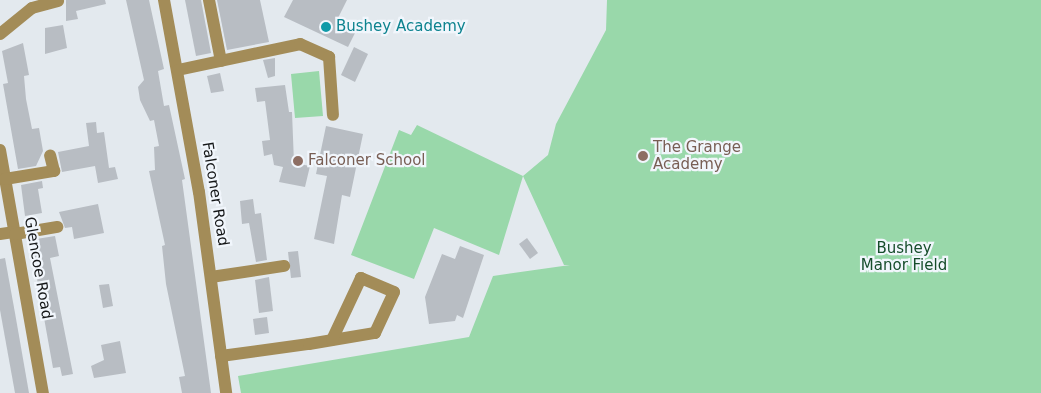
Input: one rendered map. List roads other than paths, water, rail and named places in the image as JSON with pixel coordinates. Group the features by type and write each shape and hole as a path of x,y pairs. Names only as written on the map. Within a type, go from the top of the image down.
{"street":[{"name":"Falconer Road","path":"164,0 178,70 211,277 226,393"},
{"path":"209,0 221,61"},
{"path":"0,34 32,8 58,1"},
{"path":"178,70 300,44 329,57 333,114"},
{"name":"Glencoe Road","path":"0,150 44,393"},
{"path":"5,179 54,170 50,155"},
{"path":"0,234 57,227"},
{"path":"211,277 284,266"},
{"path":"221,356 332,340 376,333 394,292 362,278 332,340"}],"place":[{"name":"Bushey Academy","path":"326,27"},
{"name":"The Grange Academy","path":"643,156"},
{"name":"Falconer School","path":"298,161"}],"park label":[{"name":"Bushey Manor Field","path":"904,256"}]}
